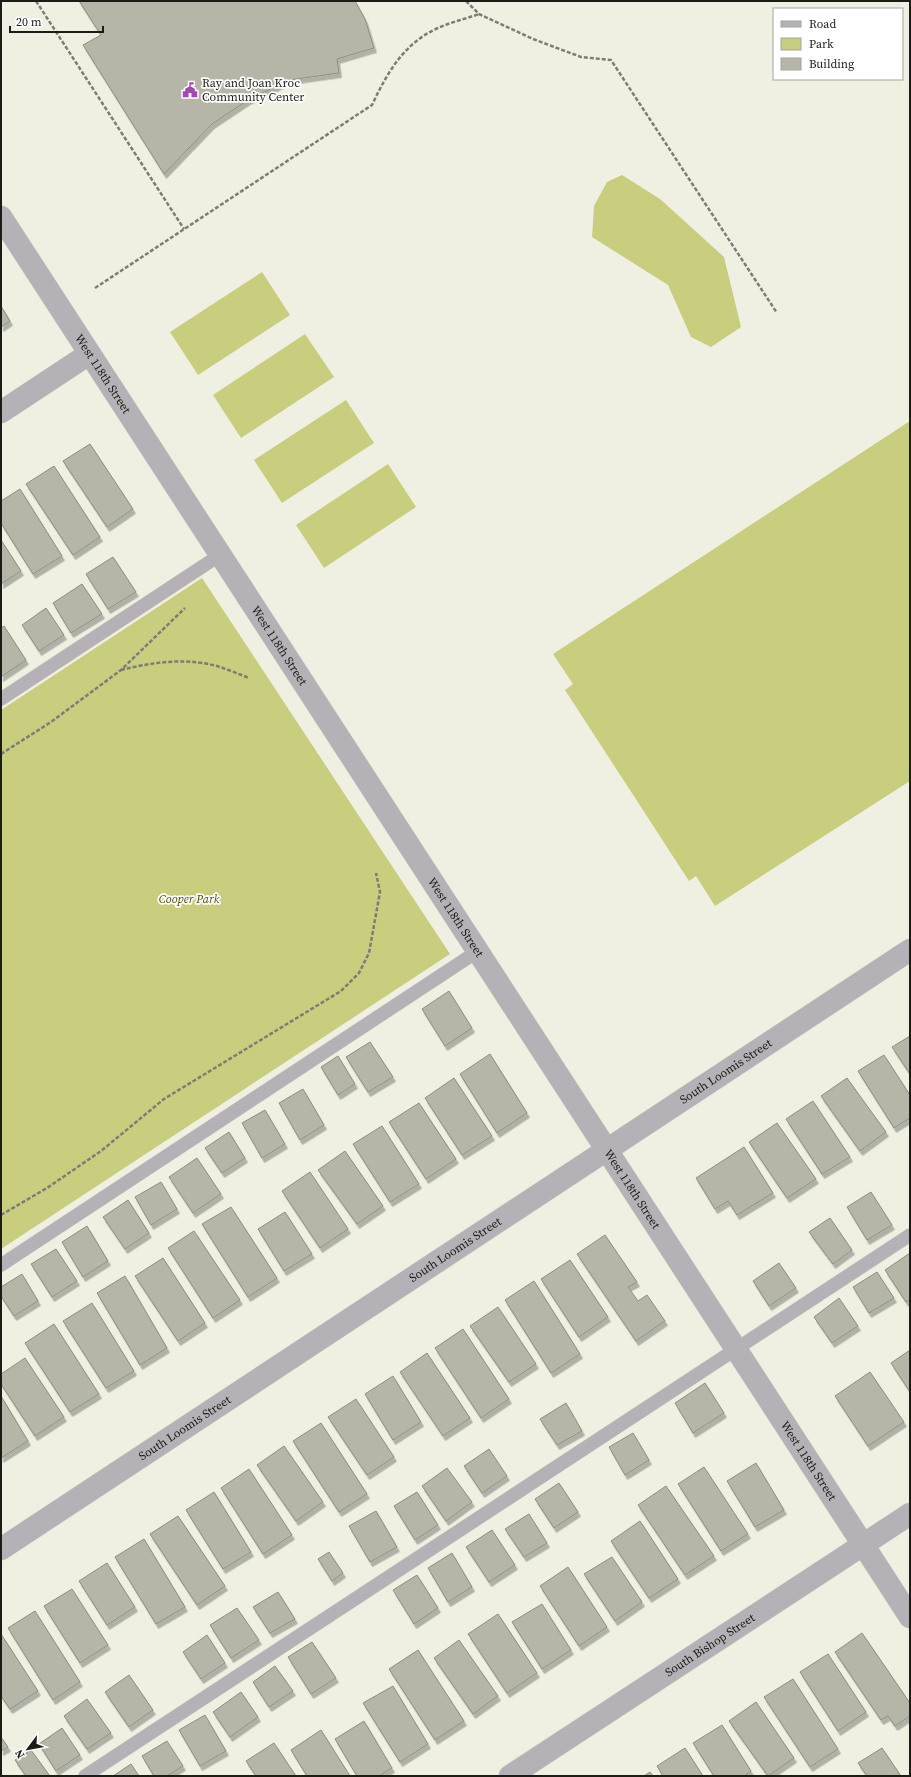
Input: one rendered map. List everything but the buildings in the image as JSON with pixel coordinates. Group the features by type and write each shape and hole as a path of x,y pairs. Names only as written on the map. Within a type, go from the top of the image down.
{"street":[{"name":"West 118th Street","path":"1,218 910,1617"},
{"path":"1,412 89,354"},
{"name":"South Loomis Street","path":"1,1548 910,950"},
{"name":"South Bishop Street","path":"510,1776 910,1514"}],"lane":[{"path":"1,699 220,555"},
{"path":"1,1265 478,951"},
{"path":"85,1776 910,1235"}],"path":[{"path":"36,1 184,229"},
{"path":"466,1 479,14 533,39 581,57 612,60 778,313"},
{"path":"95,288 372,105 393,65 412,44 437,28 479,14"},
{"path":"1,754 51,722 121,670 190,602"},
{"path":"121,670 150,663 184,662 218,666 248,678"},
{"path":"1,1215 46,1188 101,1151 164,1099 341,991 359,973 369,953 380,892 376,873"}],"green space":[{"path":"622,175 660,199 724,257 741,327 711,347 691,337 668,285 592,237 594,206 607,182"},
{"path":"262,272 290,315 198,375 170,332"},
{"path":"305,334 334,377 241,438 213,395"},
{"path":"346,400 374,443 282,503 254,460"},
{"path":"910,421 910,781 715,906 696,876 689,881 565,690 573,684 553,654"},
{"path":"388,464 416,507 324,568 296,525"},
{"name":"Cooper Park","path":"202,578 450,954 1,1249 1,710"}],"place":[{"name":"Ray and Joan Kroc Community Center","path":"190,90"}]}
